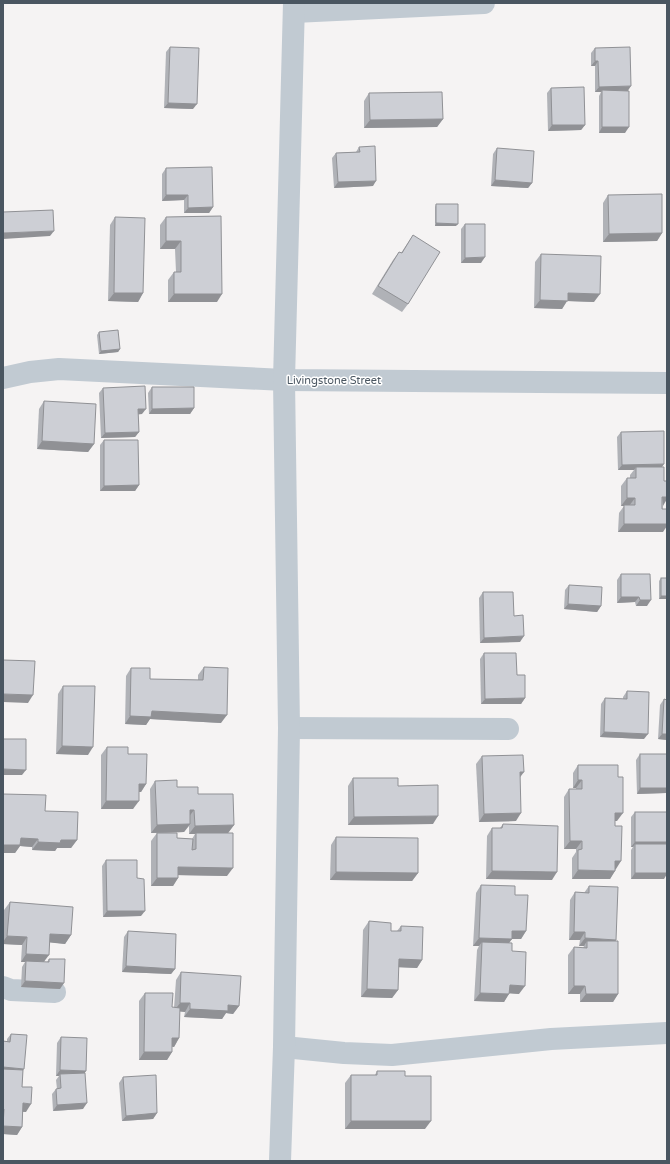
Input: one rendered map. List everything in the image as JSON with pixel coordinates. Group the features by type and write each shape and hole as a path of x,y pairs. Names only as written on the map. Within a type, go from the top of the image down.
{"street":[{"path":"280,1161 284,1047 289,728 284,380 294,8 484,3"},
{"name":"Livingstone Street","path":"3,378 30,372 59,369 284,380 667,383"},
{"path":"289,728 508,729"},
{"path":"3,987 11,990 55,992"},
{"path":"284,1047 344,1053 392,1055 551,1039 667,1033"}],"building":[{"path":"170,47 199,48 197,104 168,103"},
{"path":"630,47 631,86 599,87 598,61 595,61 595,48"},
{"path":"584,87 585,125 552,125 551,88"},
{"path":"602,90 629,91 629,127 602,127"},
{"path":"442,92 443,119 370,120 369,93"},
{"path":"375,146 376,181 338,182 336,153 360,152 359,147"},
{"path":"497,148 534,151 532,183 495,180"},
{"path":"212,167 213,207 188,208 188,195 166,195 166,168"},
{"path":"662,194 662,233 609,234 608,195"},
{"path":"436,204 458,204 458,224 436,223"},
{"path":"53,210 54,231 3,233 3,212"},
{"path":"221,216 222,294 174,294 174,272 181,272 181,241 166,241 166,217"},
{"path":"115,217 145,218 143,293 114,293"},
{"path":"465,224 485,224 485,257 465,258"},
{"path":"413,235 440,252 408,304 378,286 399,252 402,253"},
{"path":"541,254 601,256 600,294 568,293 568,301 540,300"},
{"path":"118,330 120,349 101,351 99,332"},
{"path":"145,386 146,409 138,409 139,432 105,433 103,388"},
{"path":"152,387 194,387 194,408 152,409"},
{"path":"44,401 96,404 94,444 42,441"},
{"path":"664,431 664,464 622,465 621,432"},
{"path":"104,440 138,440 139,485 104,486"},
{"path":"636,467 664,467 664,481 667,481 667,497 662,497 662,509 667,509 667,524 624,524 624,505 635,505 635,498 627,498 627,478 636,478"},
{"path":"621,574 650,574 651,600 640,600 639,597 621,597"},
{"path":"661,578 667,578 667,596 661,596"},
{"path":"569,585 602,587 601,606 568,604"},
{"path":"483,592 513,592 514,616 523,615 524,636 484,638"},
{"path":"484,653 516,653 517,675 525,675 525,698 485,699"},
{"path":"3,660 35,661 33,695 3,694"},
{"path":"204,667 228,668 227,715 152,711 151,717 130,716 131,668 150,668 150,679 203,680"},
{"path":"63,686 95,686 93,747 62,746"},
{"path":"627,691 649,692 648,734 604,732 605,698 627,699"},
{"path":"664,699 667,700 667,734 662,734"},
{"path":"3,739 26,739 26,770 3,769"},
{"path":"107,747 128,747 128,754 147,754 146,784 139,784 139,801 106,801"},
{"path":"640,754 667,754 667,788 640,788"},
{"path":"523,755 524,772 520,772 521,813 484,814 482,756"},
{"path":"578,765 618,765 618,777 623,777 623,813 615,813 615,826 622,826 621,861 615,861 615,871 578,870 578,850 582,849 582,841 570,841 569,789 582,789 582,780 578,780"},
{"path":"353,778 398,778 398,786 438,785 438,816 354,817"},
{"path":"177,780 177,787 198,787 198,794 233,794 234,825 195,826 194,810 190,810 190,824 157,825 155,781"},
{"path":"3,794 46,795 45,811 78,812 77,840 61,840 60,843 38,842 38,839 21,838 20,845 3,845"},
{"path":"635,812 667,812 667,842 635,842"},
{"path":"503,824 558,826 557,872 492,871 492,828 502,828"},
{"path":"157,833 177,833 177,838 193,839 192,850 196,849 196,833 233,833 233,868 178,867 178,878 157,878"},
{"path":"336,837 418,838 418,873 336,872"},
{"path":"635,844 667,844 667,873 635,873"},
{"path":"106,860 137,860 137,878 144,879 145,911 107,911"},
{"path":"481,885 515,886 515,895 528,895 526,931 512,931 512,939 479,938"},
{"path":"589,886 618,887 616,940 585,938 585,932 574,932 575,892 589,893"},
{"path":"10,902 73,907 71,935 50,934 49,955 26,954 27,937 7,936"},
{"path":"369,921 391,923 391,931 401,931 401,926 423,927 422,960 399,959 398,990 367,989"},
{"path":"128,931 176,934 175,969 126,966"},
{"path":"587,941 618,941 618,994 586,994 585,986 574,986 574,947 587,948"},
{"path":"482,942 512,943 512,951 526,952 525,986 510,985 509,994 480,993"},
{"path":"49,959 65,959 64,983 25,981 26,961 49,962"},
{"path":"181,972 241,976 239,1006 228,1005 228,1011 190,1009 190,1003 180,1003"},
{"path":"145,993 173,993 172,1007 180,1008 179,1038 172,1038 172,1052 144,1052"},
{"path":"11,1034 27,1035 24,1069 3,1067 3,1041 10,1042"},
{"path":"61,1037 87,1038 86,1071 60,1070"},
{"path":"3,1069 23,1070 22,1087 32,1087 31,1104 23,1103 22,1127 3,1126"},
{"path":"377,1071 405,1071 405,1076 431,1076 431,1121 351,1121 351,1075 377,1075"},
{"path":"85,1073 87,1103 57,1105 56,1089 61,1088 60,1074"},
{"path":"156,1075 157,1113 126,1116 123,1077"}]}
